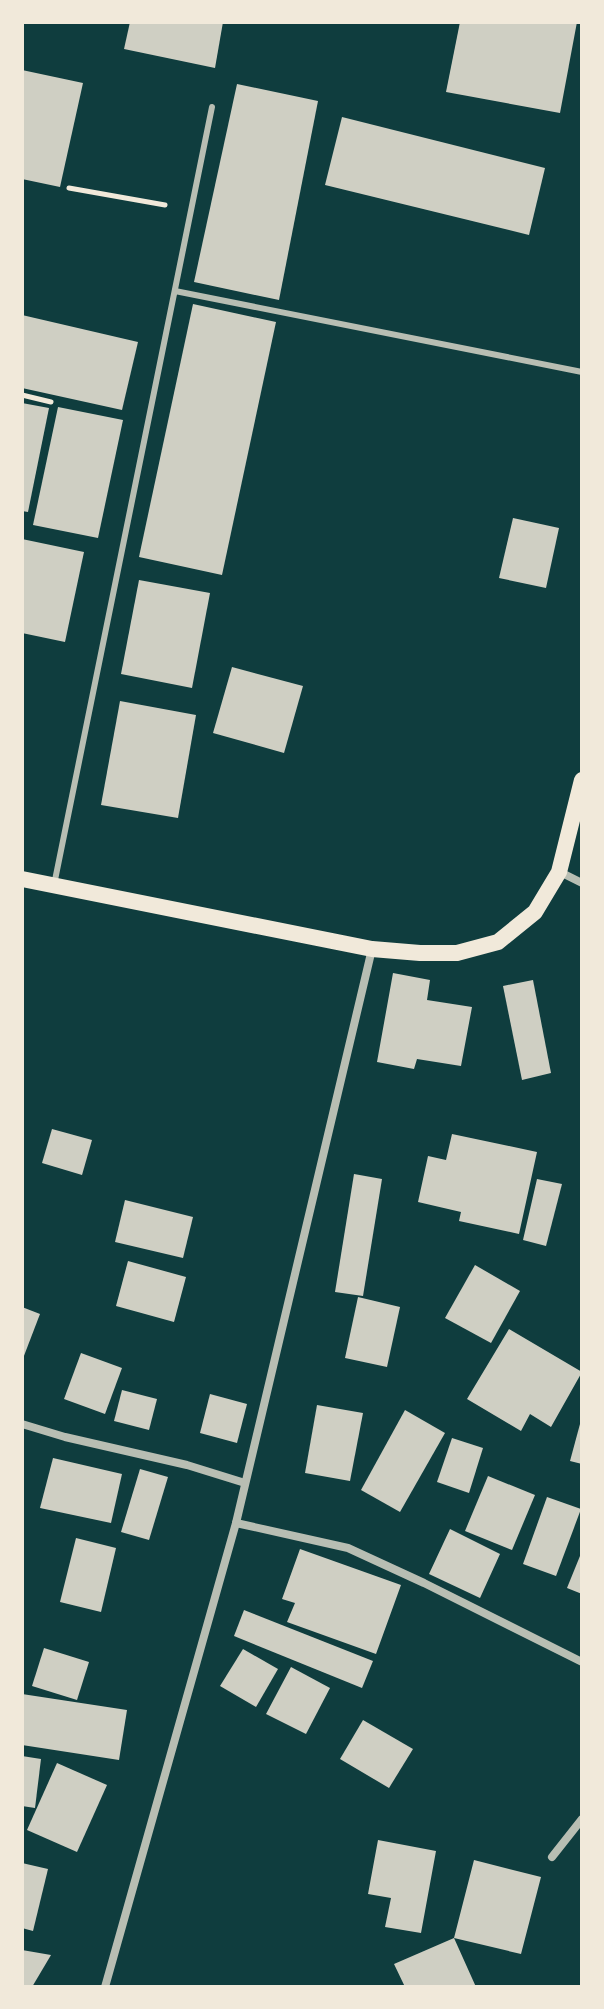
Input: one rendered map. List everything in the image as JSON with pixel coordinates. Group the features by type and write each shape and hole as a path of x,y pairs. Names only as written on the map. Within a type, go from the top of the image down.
{"main road":[{"path":"22,879 372,949 457,953 498,942 535,912 559,872 582,780"}],"street":[{"path":"559,872 582,883"},
{"path":"105,1987 236,1523 372,949"},
{"path":"22,1424 187,1465 245,1483"},
{"path":"236,1523 348,1548 582,1662"},
{"path":"552,1857 582,1819"}],"lane":[{"path":"54,885 212,107"},
{"path":"175,291 582,372"}],"path":[{"path":"69,188 190,209"},
{"path":"22,395 51,402"}],"building":[{"path":"130,22 223,22 215,68 124,49"},
{"path":"460,22 577,22 560,113 446,92"},
{"path":"22,70 83,83 60,187 22,179"},
{"path":"237,84 318,101 279,300 194,282"},
{"path":"342,117 545,168 529,235 325,185"},
{"path":"193,304 276,322 222,575 139,557"},
{"path":"22,315 138,342 122,410 22,388"},
{"path":"22,403 49,408 28,512 22,511"},
{"path":"58,407 123,420 98,538 33,525"},
{"path":"513,518 559,528 546,588 499,578"},
{"path":"22,539 84,552 65,642 22,633"},
{"path":"139,580 210,593 192,688 121,674"},
{"path":"232,667 303,686 284,753 213,733"},
{"path":"120,701 196,715 178,818 101,805"},
{"path":"393,973 430,980 427,1000 472,1007 461,1066 417,1059 414,1069 377,1062"},
{"path":"533,980 551,1073 522,1080 503,986"},
{"path":"52,1129 92,1140 82,1175 42,1163"},
{"path":"452,1134 537,1152 519,1234 459,1221 461,1212 418,1202 428,1156 446,1160"},
{"path":"354,1174 382,1179 363,1296 335,1292"},
{"path":"537,1179 562,1184 546,1246 523,1240"},
{"path":"125,1200 193,1217 183,1258 115,1242"},
{"path":"128,1261 186,1277 174,1322 116,1306"},
{"path":"475,1265 520,1291 491,1343 445,1318"},
{"path":"358,1297 400,1307 387,1367 345,1358"},
{"path":"22,1307 40,1314 22,1361"},
{"path":"509,1329 582,1372 551,1427 530,1414 521,1431 467,1399"},
{"path":"81,1353 122,1368 105,1414 64,1399"},
{"path":"122,1390 157,1399 149,1430 114,1421"},
{"path":"210,1394 247,1404 237,1443 200,1433"},
{"path":"317,1405 363,1413 350,1481 305,1473"},
{"path":"405,1410 445,1433 400,1512 361,1490"},
{"path":"582,1424 582,1464 570,1461"},
{"path":"452,1438 483,1448 469,1493 437,1482"},
{"path":"53,1458 122,1474 111,1523 40,1508"},
{"path":"140,1469 168,1477 149,1540 121,1532"},
{"path":"488,1476 535,1495 512,1550 465,1531"},
{"path":"547,1497 581,1509 556,1576 523,1564"},
{"path":"450,1529 500,1554 480,1598 429,1574"},
{"path":"76,1538 116,1548 101,1612 60,1602"},
{"path":"300,1549 401,1585 376,1654 287,1622 295,1603 282,1599"},
{"path":"582,1551 582,1594 567,1588"},
{"path":"244,1610 373,1661 362,1688 234,1636"},
{"path":"44,1648 89,1662 77,1700 32,1686"},
{"path":"243,1649 278,1669 256,1707 220,1686"},
{"path":"291,1667 330,1688 306,1734 266,1714"},
{"path":"22,1694 127,1710 119,1760 22,1745"},
{"path":"363,1720 413,1749 389,1788 340,1759"},
{"path":"22,1756 41,1759 35,1808 22,1806"},
{"path":"57,1763 107,1785 77,1852 27,1830"},
{"path":"378,1840 436,1851 421,1933 385,1927 391,1898 368,1894"},
{"path":"474,1860 541,1877 521,1954 454,1938"},
{"path":"22,1863 48,1869 33,1931 22,1928"},
{"path":"454,1938 476,1987 405,1987 394,1964"},
{"path":"22,1950 51,1955 32,1987 22,1987"}]}
